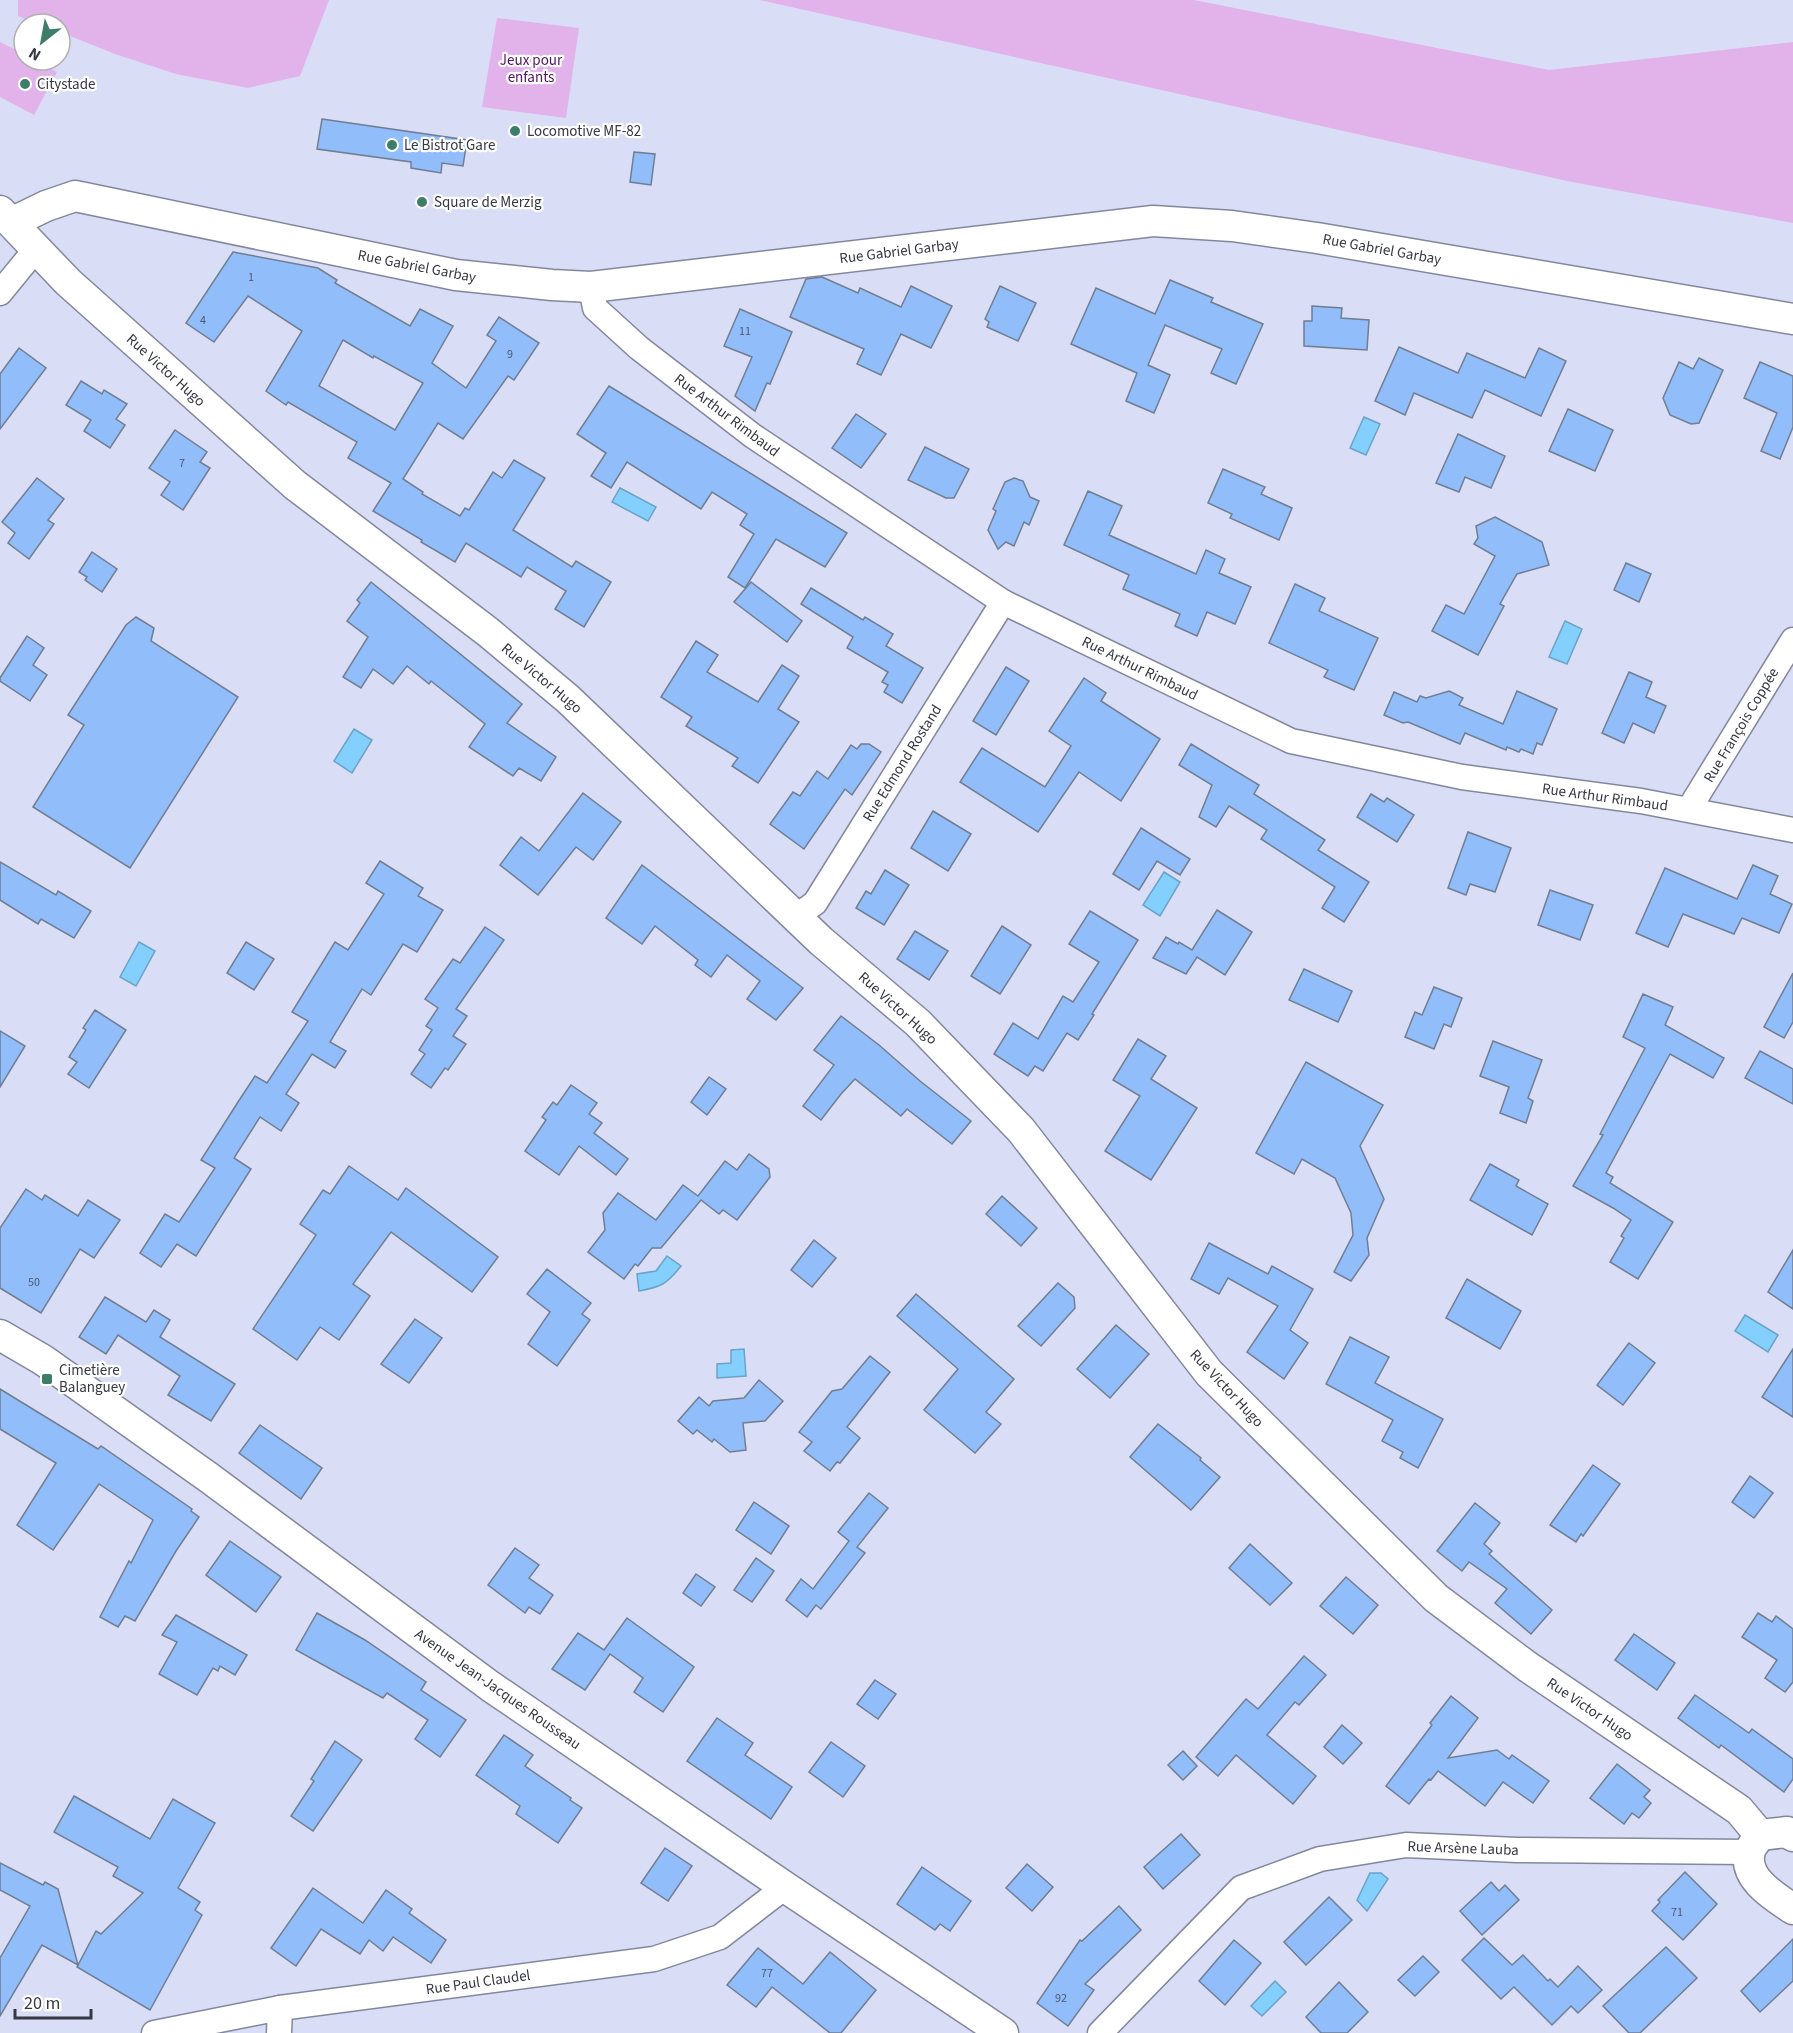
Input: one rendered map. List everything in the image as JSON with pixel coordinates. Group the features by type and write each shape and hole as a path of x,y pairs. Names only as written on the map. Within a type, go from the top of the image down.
{"street":[{"name":"Rue Gabriel Garbay","path":"6,217 75,195 456,275 591,287 1153,221 1232,226 1317,238 1793,319"},
{"name":"Rue Victor Hugo","path":"6,217 68,282 295,485 488,632 568,699 795,917 918,1023 1021,1130 1209,1374 1436,1598 1528,1667 1776,1837"},
{"path":"0,293 36,249"},
{"name":"Rue Arthur Rimbaud","path":"591,287 595,308 639,348 753,436 1003,602 1291,741 1462,777 1641,801 1793,830"},
{"name":"Rue Edmond Rostand","path":"795,917 815,903 1003,602"},
{"name":"Rue François Coppée","path":"1689,809 1793,640"},
{"name":"Avenue Jean-Jacques Rousseau","path":"0,1335 43,1360 208,1477 490,1686 1003,2033"},
{"path":"1776,1837 1750,1872 1770,1894 1793,1909"},
{"name":"Rue Arsène Lauba","path":"1100,2033 1241,1888 1320,1859 1406,1845 1517,1850 1776,1837"},
{"name":"Rue Paul Claudel","path":"154,2033 280,2008 654,1959 720,1937 785,1887"},
{"path":"279,2033 280,2008"}],"green space":[{"path":"18,0 329,0 300,76 248,88 176,74 72,37 72,12 18,12"},
{"path":"760,0 1194,0 1549,70 1793,42 1793,223 1567,181"},
{"name":"Jeux pour enfants","path":"497,18 579,28 566,118 482,107"},
{"name":"Citystade","path":"0,42 12,48 12,72 57,72 34,115 0,97"}],"water":[{"path":"1364,417 1380,424 1366,455 1350,448"},
{"path":"620,488 656,507 648,521 612,502"},
{"path":"1565,621 1582,629 1567,664 1549,657"},
{"path":"354,729 372,740 352,773 334,761"},
{"path":"1164,872 1180,882 1160,916 1143,905"},
{"path":"139,942 155,951 136,986 120,977"},
{"path":"667,1256 681,1266 663,1284 639,1291 637,1274 656,1271"},
{"path":"1745,1315 1778,1335 1768,1352 1735,1331"},
{"path":"744,1349 746,1376 717,1378 717,1364 731,1363 731,1350"},
{"path":"1370,1873 1381,1873 1388,1879 1367,1911 1357,1900"},
{"path":"1275,1981 1286,1992 1262,2016 1251,2006"}],"building":[{"name":"Le Bistrot Gare","path":"322,119 467,140 463,166 442,163 441,173 411,168 411,162 317,149"},
{"path":"634,152 655,154 651,185 630,182"},
{"path":"233,252 318,268 337,280 335,283 410,326 420,309 453,326 432,363 466,388 496,341 487,335 499,317 539,343 514,380 508,376 463,439 438,423 403,479 423,492 422,494 460,516 465,508 469,510 493,472 502,478 514,460 545,478 513,530 572,567 576,561 611,582 584,627 555,609 566,591 527,567 521,577 466,543 455,562 373,511 391,483 348,458 357,442 288,402 286,405 266,391 302,331 248,296 214,342 186,323","holes":["343,340 373,358 374,356 423,383 395,430 319,386"]},
{"path":"822,277 858,293 860,288 901,307 911,286 952,306 931,348 901,334 881,375 857,364 864,349 790,317 806,279"},
{"path":"1170,280 1213,298 1211,302 1263,324 1236,384 1211,373 1222,349 1165,325 1148,365 1170,375 1154,413 1126,401 1137,373 1071,344 1096,288 1155,314"},
{"path":"1000,286 1036,303 1018,341 987,327 989,322 985,319"},
{"path":"1312,306 1342,308 1341,318 1369,320 1367,350 1304,346 1304,321 1312,321"},
{"path":"740,309 792,332 770,384 767,383 755,411 735,396 752,357 724,346"},
{"path":"1399,347 1458,373 1467,353 1525,378 1539,348 1566,361 1541,416 1485,390 1472,418 1414,393 1405,415 1375,401"},
{"path":"19,348 46,368 0,429 0,374"},
{"path":"1699,358 1723,370 1699,423 1691,424 1670,415 1663,398 1679,362 1693,369"},
{"path":"1760,362 1793,376 1793,427 1780,459 1761,451 1777,413 1744,398"},
{"path":"81,381 102,394 104,390 127,404 116,419 125,425 110,448 84,431 91,420 66,405"},
{"path":"609,386 847,533 825,567 776,539 745,588 728,577 754,534 740,525 747,514 712,492 701,509 627,462 611,488 591,476 606,453 577,434"},
{"path":"1568,409 1613,430 1595,471 1549,451"},
{"path":"856,414 886,434 861,468 832,448"},
{"path":"175,430 207,452 200,462 210,468 183,510 161,495 170,482 149,468"},
{"path":"1458,434 1505,456 1491,488 1465,477 1459,492 1436,483"},
{"path":"925,447 969,469 954,498 946,498 908,480"},
{"path":"1223,469 1265,487 1261,494 1292,508 1279,540 1230,518 1232,514 1208,503"},
{"path":"37,478 64,499 48,520 54,524 29,559 8,543 15,533 2,522"},
{"path":"1014,478 1023,481 1030,497 1039,501 1029,525 1024,522 1014,546 1006,542 998,549 988,530 996,511 993,509 1005,482"},
{"path":"1088,491 1122,506 1109,535 1196,574 1206,550 1225,559 1219,573 1251,587 1235,624 1207,612 1197,636 1175,626 1180,614 1123,589 1129,575 1064,545"},
{"path":"1495,517 1542,542 1549,565 1517,574 1500,604 1504,606 1478,655 1432,631 1446,605 1464,614 1495,556 1474,544 1478,538 1476,526"},
{"path":"92,552 117,569 102,592 85,580 87,577 79,572"},
{"path":"1626,563 1651,574 1639,602 1614,590"},
{"path":"371,582 522,704 507,723 556,757 541,781 519,768 513,776 469,747 485,724 431,681 429,684 407,666 393,684 373,669 361,688 343,677 368,637 347,621 360,603 357,600"},
{"path":"751,582 802,621 787,642 734,602"},
{"path":"1295,584 1325,598 1319,611 1378,638 1354,690 1324,677 1328,670 1269,643"},
{"path":"811,588 863,620 865,617 893,634 886,646 923,668 902,703 884,692 888,685 882,682 888,672 847,648 853,637 801,604"},
{"path":"136,617 154,628 151,641 238,697 130,868 33,807 84,725 68,715 126,625"},
{"path":"27,636 44,648 33,665 47,675 30,701 0,681"},
{"path":"696,641 718,655 707,672 758,702 782,665 799,676 778,709 799,722 758,783 732,766 738,758 686,726 692,717 661,697"},
{"path":"1006,667 1029,681 996,735 973,721"},
{"path":"1629,672 1652,682 1646,697 1666,706 1654,733 1633,723 1624,743 1602,733"},
{"path":"1084,678 1106,693 1101,701 1160,739 1121,801 1079,772 1038,832 960,782 982,748 1045,787 1071,746 1049,731"},
{"path":"1449,691 1463,698 1459,705 1503,724 1517,691 1557,709 1542,745 1537,743 1533,754 1521,749 1519,752 1507,747 1506,750 1465,733 1460,744 1408,722 1403,723 1384,715 1394,692 1417,702 1420,696 1426,698"},
{"path":"861,744 869,744 881,752 852,795 845,789 804,849 770,824 793,792 800,796 817,771 828,779 851,745 857,749"},
{"path":"1191,744 1259,785 1254,794 1325,840 1318,850 1369,882 1344,922 1322,908 1335,887 1261,839 1267,830 1229,806 1216,827 1199,817 1212,785 1179,765"},
{"path":"583,793 621,822 593,860 576,847 538,895 500,865 521,837 539,851"},
{"path":"1371,794 1384,802 1387,798 1414,815 1397,842 1357,817"},
{"path":"933,811 971,834 948,871 911,848"},
{"path":"1141,828 1190,859 1180,875 1157,861 1139,890 1113,874"},
{"path":"1468,832 1511,848 1495,892 1470,884 1466,895 1448,888"},
{"path":"380,861 423,888 418,896 443,910 417,952 403,944 371,995 362,989 330,1042 346,1051 335,1068 312,1054 286,1094 299,1103 281,1131 260,1117 234,1158 251,1169 196,1256 177,1244 161,1267 140,1253 165,1214 179,1222 215,1168 201,1160 238,1102 255,1076 267,1083 308,1021 292,1012 335,942 348,950 384,894 366,883"},
{"path":"0,862 56,895 58,891 91,911 74,938 41,919 38,924 0,900"},
{"path":"642,865 803,988 776,1020 747,999 760,981 727,955 711,977 695,965 698,960 655,926 642,944 606,918"},
{"path":"1753,865 1778,876 1770,894 1792,904 1779,933 1742,918 1734,934 1683,914 1668,947 1636,933 1665,868 1737,899"},
{"path":"885,870 909,885 884,925 856,908 866,891 871,894"},
{"path":"1550,890 1593,905 1580,940 1538,925"},
{"path":"1217,910 1252,932 1225,975 1197,957 1186,974 1153,958 1166,937 1192,950"},
{"path":"1090,911 1138,940 1078,1040 1067,1033 1043,1071 1035,1066 1028,1076 994,1054 1013,1023 1038,1039 1063,996 1073,1002 1099,962 1069,944"},
{"path":"1002,926 1031,945 1000,994 971,976"},
{"path":"485,927 504,940 456,1009 467,1016 453,1036 466,1044 448,1070 445,1068 431,1088 411,1074 425,1054 419,1050 432,1030 426,1026 438,1008 425,999 453,959 460,963"},
{"path":"915,931 948,951 929,980 897,959"},
{"path":"246,942 274,959 254,990 227,973"},
{"path":"1304,969 1352,991 1338,1022 1289,1000"},
{"path":"1793,973 1793,1022 1784,1038 1764,1027"},
{"path":"1434,987 1462,998 1451,1027 1444,1024 1434,1049 1405,1037 1415,1012 1422,1015"},
{"path":"1643,994 1673,1007 1665,1025 1724,1058 1713,1078 1670,1054 1606,1173 1613,1177 1610,1183 1673,1222 1638,1279 1610,1262 1631,1220 1573,1186 1603,1135 1600,1134 1645,1048 1623,1037"},
{"path":"95,1010 126,1030 89,1088 68,1074 77,1062 69,1057 86,1030 83,1028"},
{"path":"841,1016 971,1121 952,1144 907,1109 901,1116 855,1079 821,1120 803,1106 834,1065 814,1050"},
{"path":"0,1031 25,1046 0,1087"},
{"path":"1138,1039 1166,1056 1151,1079 1197,1108 1151,1180 1105,1151 1140,1096 1113,1080"},
{"path":"1493,1041 1542,1060 1528,1098 1533,1101 1526,1123 1500,1113 1509,1087 1480,1076"},
{"path":"1760,1051 1793,1069 1793,1104 1745,1078"},
{"path":"1306,1062 1383,1105 1360,1146 1384,1199 1367,1238 1369,1255 1351,1281 1334,1272 1353,1235 1351,1213 1335,1178 1302,1159 1294,1174 1256,1153"},
{"path":"709,1077 726,1089 707,1115 691,1102"},
{"path":"571,1085 597,1103 589,1114 602,1123 594,1133 628,1159 616,1175 579,1146 559,1175 525,1151 546,1120 542,1117 553,1102 557,1105"},
{"path":"749,1154 769,1169 770,1177 737,1220 723,1210 719,1214 701,1200 661,1248 652,1248 638,1266 635,1264 624,1279 588,1252 605,1230 603,1213 618,1193 656,1220 683,1185 698,1196 725,1161 737,1170"},
{"path":"1490,1164 1519,1180 1516,1186 1548,1204 1532,1235 1470,1200"},
{"path":"349,1166 398,1200 406,1188 498,1257 472,1292 391,1232 353,1284 370,1296 339,1340 320,1327 297,1360 253,1329 316,1235 300,1224 323,1190 330,1194"},
{"path":"26,1189 42,1200 45,1195 78,1216 88,1200 120,1220 94,1258 80,1249 41,1313 0,1288 0,1228"},
{"path":"1002,1196 1037,1228 1021,1246 986,1214"},
{"path":"814,1240 836,1258 812,1287 791,1270"},
{"path":"1209,1243 1268,1274 1272,1266 1313,1289 1290,1330 1308,1343 1284,1379 1247,1352 1278,1306 1228,1278 1219,1294 1191,1279"},
{"path":"1793,1250 1793,1309 1768,1292"},
{"path":"547,1269 591,1303 582,1314 590,1320 557,1366 528,1344 550,1312 527,1294"},
{"path":"1467,1279 1521,1311 1500,1349 1446,1318"},
{"path":"1058,1283 1074,1297 1075,1308 1041,1346 1018,1326"},
{"path":"916,1294 1014,1379 986,1412 1001,1424 975,1453 924,1410 958,1369 897,1316"},
{"path":"105,1297 146,1322 154,1310 170,1320 160,1337 235,1384 211,1421 168,1395 180,1376 118,1335 106,1354 79,1337"},
{"path":"415,1319 442,1338 409,1383 381,1364"},
{"path":"1116,1325 1149,1354 1110,1398 1077,1369"},
{"path":"1350,1337 1389,1357 1375,1383 1443,1419 1418,1468 1400,1458 1403,1452 1382,1441 1393,1420 1326,1384"},
{"path":"1629,1343 1655,1363 1623,1405 1597,1385"},
{"path":"1793,1349 1793,1417 1762,1397"},
{"path":"870,1356 890,1372 847,1427 860,1438 840,1463 837,1462 830,1471 804,1451 812,1442 799,1432 832,1391 842,1389"},
{"path":"759,1380 783,1401 765,1421 743,1423 746,1450 730,1452 714,1439 712,1442 697,1430 693,1434 678,1421 699,1397 709,1406 713,1401 744,1398"},
{"path":"0,1389 98,1449 101,1446 192,1509 191,1511 199,1517 135,1621 125,1616 118,1627 100,1617 153,1520 99,1484 53,1550 17,1525 56,1463 0,1429"},
{"path":"1158,1424 1201,1458 1200,1460 1220,1477 1191,1510 1130,1457"},
{"path":"260,1425 322,1468 301,1499 239,1453"},
{"path":"1593,1465 1620,1484 1583,1536 1581,1534 1576,1542 1550,1525"},
{"path":"1750,1476 1773,1493 1754,1518 1732,1502"},
{"path":"869,1493 888,1508 857,1547 865,1553 821,1609 816,1605 807,1617 786,1600 801,1579 813,1589 849,1541 838,1532"},
{"path":"754,1502 789,1526 771,1554 736,1530"},
{"path":"1475,1503 1500,1523 1484,1544 1492,1551 1489,1554 1552,1610 1531,1634 1495,1603 1507,1589 1469,1562 1462,1571 1437,1551"},
{"path":"230,1541 281,1577 256,1612 206,1575"},
{"path":"1250,1544 1292,1583 1270,1605 1229,1568"},
{"path":"515,1548 539,1565 529,1578 553,1595 540,1614 529,1607 525,1613 488,1585"},
{"path":"756,1558 774,1571 752,1602 734,1590"},
{"path":"696,1574 715,1587 701,1606 683,1593"},
{"path":"1346,1577 1378,1605 1353,1634 1320,1606"},
{"path":"317,1613 365,1640 426,1682 421,1690 466,1720 440,1757 415,1739 428,1720 387,1693 383,1698 296,1650"},
{"path":"1758,1613 1772,1622 1776,1616 1793,1629 1793,1682 1785,1692 1765,1678 1777,1660 1742,1637"},
{"path":"176,1615 247,1655 235,1675 220,1666 218,1671 213,1668 197,1695 159,1674 177,1642 162,1635"},
{"path":"627,1618 694,1667 663,1712 634,1692 643,1678 610,1654 585,1690 552,1669 578,1633 604,1650"},
{"path":"1634,1634 1675,1663 1657,1690 1615,1660"},
{"path":"1304,1656 1326,1675 1299,1705 1295,1702 1267,1735 1316,1776 1293,1804 1236,1755 1218,1776 1196,1757 1246,1699 1258,1709"},
{"path":"875,1680 896,1694 878,1719 857,1704"},
{"path":"1695,1695 1749,1733 1752,1729 1793,1759 1793,1779 1784,1792 1721,1745 1719,1748 1678,1718"},
{"path":"1451,1696 1478,1718 1448,1758 1497,1750 1509,1759 1512,1755 1549,1781 1533,1803 1503,1782 1485,1806 1438,1771 1409,1804 1386,1786"},
{"path":"717,1718 753,1743 745,1755 792,1787 771,1819 687,1761"},
{"path":"1342,1725 1362,1743 1343,1764 1324,1747"},
{"path":"504,1735 533,1755 525,1766 582,1808 558,1843 516,1814 520,1806 476,1775"},
{"path":"335,1741 362,1760 313,1831 291,1816 314,1781 311,1779"},
{"path":"831,1742 865,1766 843,1797 809,1772"},
{"path":"1183,1751 1197,1766 1183,1780 1168,1765"},
{"path":"1617,1764 1650,1790 1644,1797 1651,1803 1639,1818 1632,1813 1624,1824 1590,1798"},
{"path":"74,1796 150,1839 173,1799 215,1823 178,1888 200,1902 195,1910 202,1915 150,2010 77,1967 96,1931 101,1934 143,1893 113,1876 118,1867 54,1832"},
{"path":"1181,1834 1200,1855 1163,1889 1144,1867"},
{"path":"665,1848 692,1866 668,1901 641,1883"},
{"path":"0,1863 43,1885 45,1882 58,1889 78,1965 42,1945 0,2016 0,1958 30,1906 0,1890"},
{"path":"1027,1864 1053,1887 1032,1911 1006,1888"},
{"path":"922,1867 971,1901 950,1931 940,1924 935,1930 897,1904"},
{"path":"1685,1872 1717,1904 1683,1940 1652,1911 1660,1902 1658,1900"},
{"path":"1491,1882 1499,1891 1505,1885 1519,1900 1482,1935 1460,1911"},
{"path":"313,1888 363,1923 386,1890 412,1909 409,1913 446,1940 431,1963 393,1937 383,1951 369,1940 360,1954 321,1929 296,1966 271,1948"},
{"path":"1329,1897 1352,1920 1306,1965 1284,1942"},
{"path":"1119,1906 1141,1930 1085,1984 1094,1990 1068,2026 1037,2003 1080,1940 1082,1941"},
{"path":"1484,1938 1512,1965 1523,1955 1548,1981 1550,1979 1558,1987 1578,1966 1602,1990 1578,2013 1571,2006 1552,2025 1514,1987 1501,1999 1462,1960"},
{"path":"1793,1939 1793,1981 1760,2012 1741,1991"},
{"path":"1234,1940 1261,1963 1225,2005 1199,1981"},
{"path":"1666,1947 1697,1978 1640,2033 1629,2033 1603,2006"},
{"path":"758,1948 803,1984 830,1952 876,1990 841,2033 830,2033 772,1987 756,2007 727,1985"},
{"path":"1423,1956 1439,1972 1415,1996 1398,1980"},
{"path":"1339,1982 1368,2012 1347,2033 1321,2033 1306,2017"}],"place":[{"name":"Citystade","path":"25,84"},
{"name":"Locomotive MF-82","path":"515,131"},
{"name":"Le Bistrot Gare","path":"392,145"},
{"name":"Square de Merzig","path":"422,202"},
{"name":"Cimetière Balanguey","path":"47,1379"}]}
